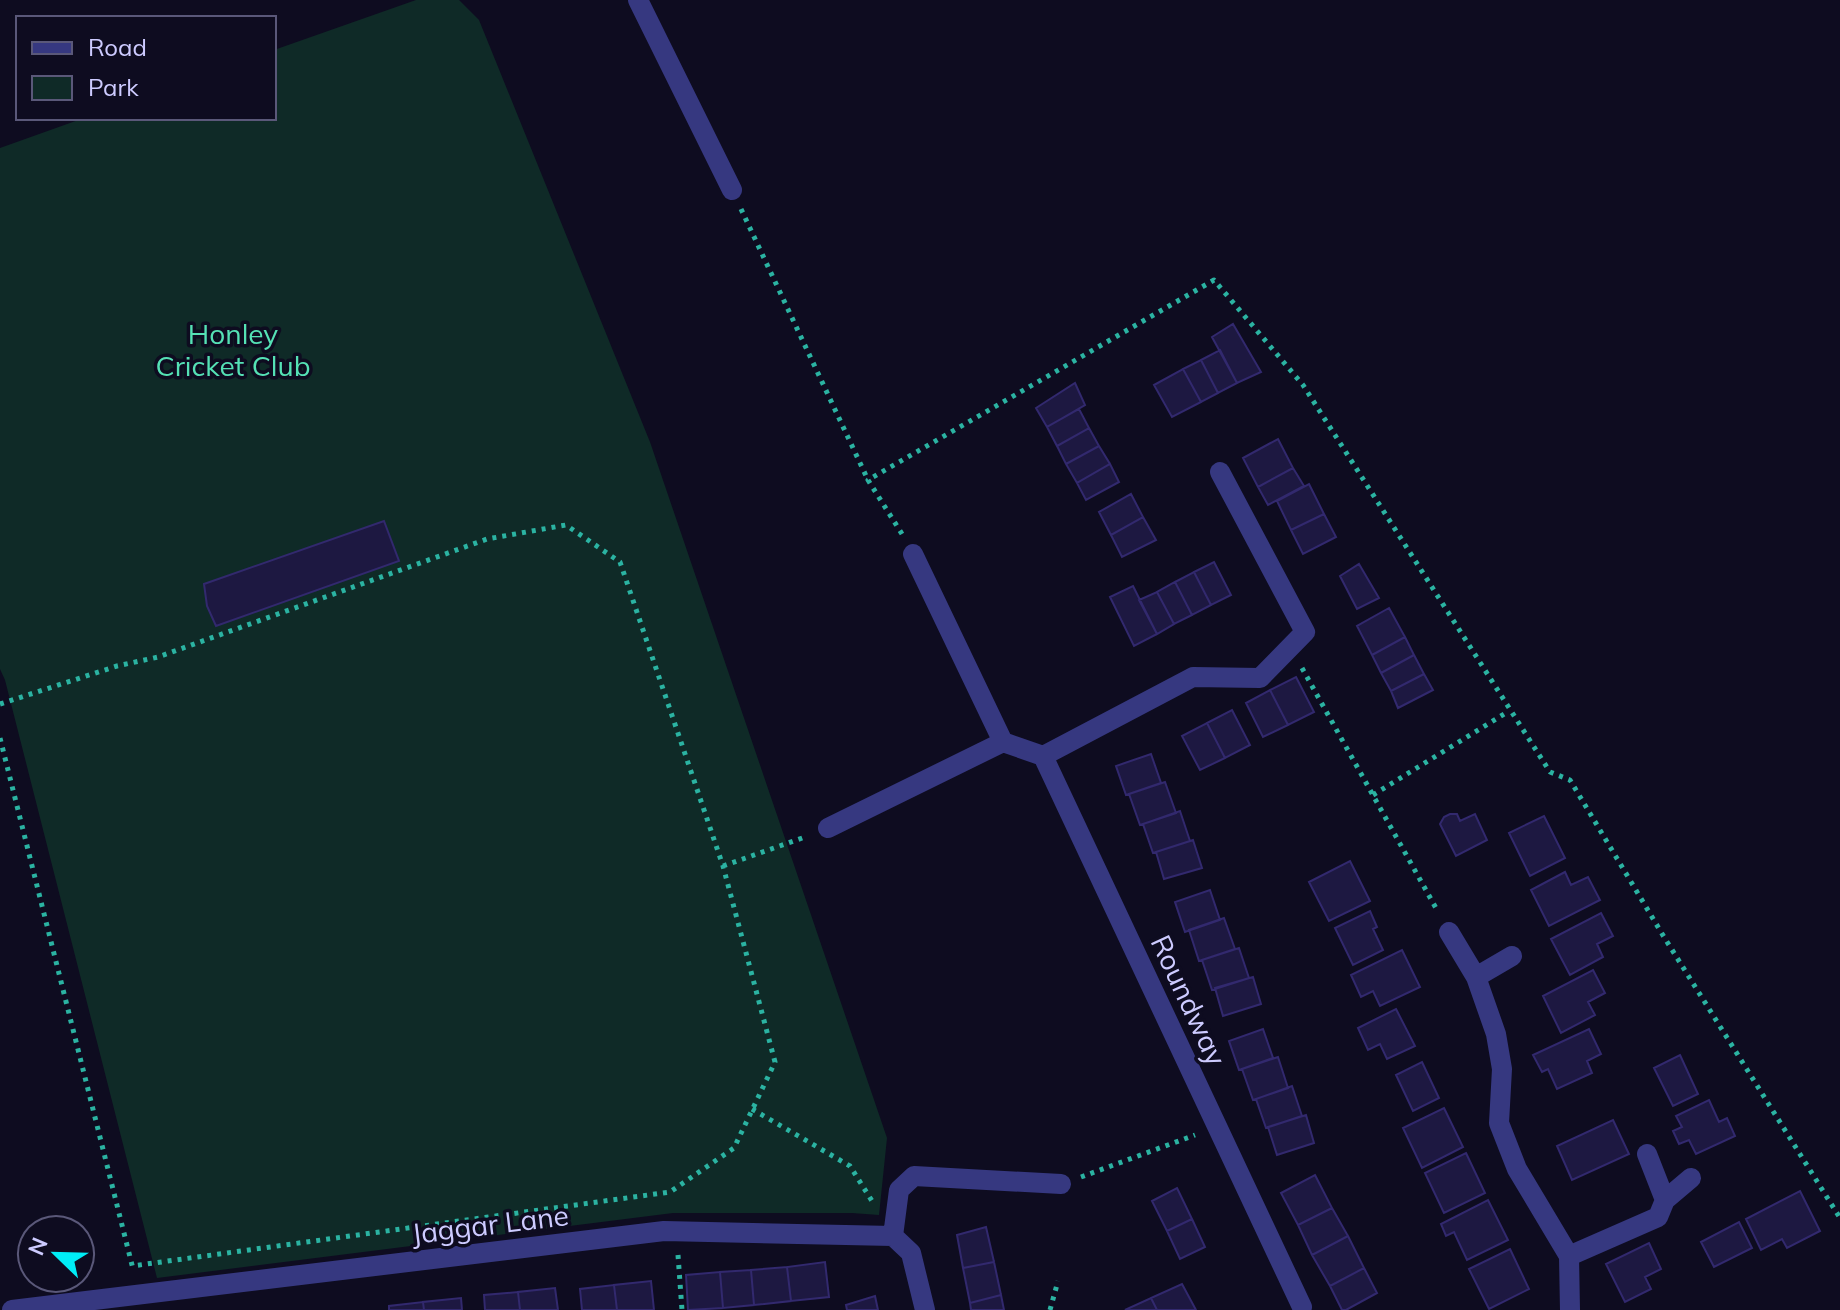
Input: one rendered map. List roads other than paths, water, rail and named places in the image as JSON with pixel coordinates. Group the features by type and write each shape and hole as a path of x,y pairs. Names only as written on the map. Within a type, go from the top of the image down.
{"street":[{"path":"638,0 732,190"},
{"path":"913,554 1003,742 1043,756 1193,677 1260,678 1305,632 1220,472"},
{"path":"828,828 1003,742"},
{"name":"Roundway","path":"1043,756 1301,1309"},
{"path":"1449,932 1476,977 1496,1034 1502,1069 1499,1123 1517,1169 1569,1256 1570,1310"},
{"path":"1476,977 1512,956"},
{"path":"1647,1154 1665,1200"},
{"path":"925,1310 911,1253 893,1236 899,1190 914,1176 1061,1184"},
{"path":"1569,1256 1658,1217 1665,1200 1691,1178"},
{"name":"Jaggar Lane","path":"12,1310 648,1233 893,1236"}],"park label":[{"name":"Honley Cricket Club","path":"233,349"}]}
